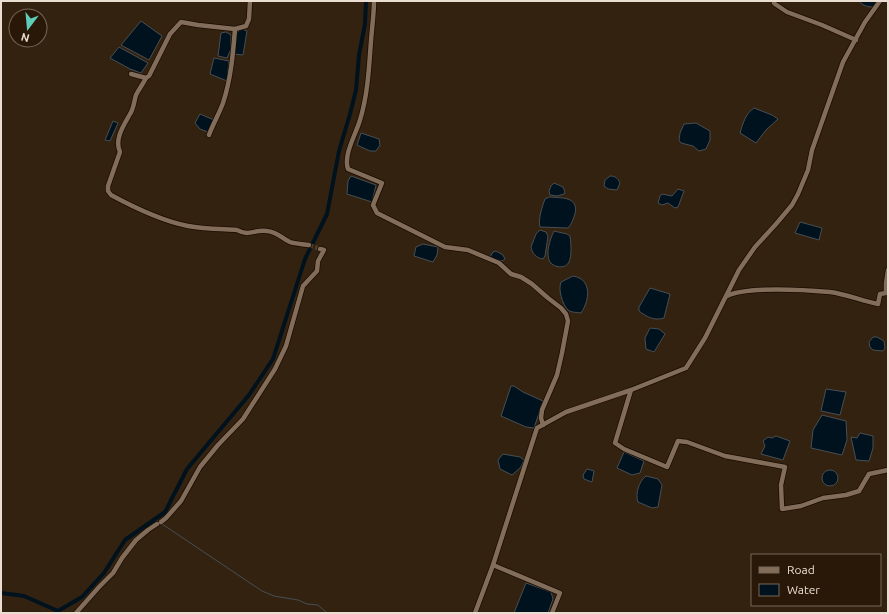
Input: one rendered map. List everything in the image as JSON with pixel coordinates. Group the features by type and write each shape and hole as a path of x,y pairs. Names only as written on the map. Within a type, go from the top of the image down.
{"street":[{"path":"250,1 249,19 246,26 235,29 181,22 170,34 149,76 146,78 136,96 131,113 125,122 117,146 120,152 108,186 108,191 111,195 145,211 189,226 237,230 244,234 252,233 256,230 266,230 276,233 291,243 309,245"},
{"path":"374,1 366,92 361,119 348,154 346,163 348,169 382,183 374,204 377,213 445,247 468,250 499,263 511,274 521,277 532,284 566,314 568,322 562,353 557,375 542,410 541,418 543,424"},
{"path":"475,613 493,565 537,428 566,412 631,390 686,368 705,338 739,270 755,248 792,205 798,194 808,170 812,150 844,62 865,22 880,1"},
{"path":"774,3 786,12 822,25 856,40"},
{"path":"209,135 226,93 232,64 235,29"},
{"path":"132,74 146,78"},
{"path":"76,613 113,573 136,540 166,518 181,501 200,467 242,419 275,368 286,346 303,286 317,271 318,261 324,250 320,249"},
{"path":"726,296 734,292 780,289 831,292 878,304 880,294 886,293 888,270"},
{"path":"631,390 615,443 624,449 667,467 678,441 687,442 725,456 785,467 781,485 782,509 801,506 823,498 846,496 859,491 869,474 888,470"},
{"path":"493,565 560,593 552,613"}],"water":[{"path":"859,1 878,1 874,7 870,7"},
{"path":"141,21 162,36 149,60 121,45"},
{"path":"242,29 247,31 243,55 234,54 237,32"},
{"path":"226,32 231,35 231,49 227,58 218,56 221,33"},
{"path":"119,47 148,63 141,73 110,58"},
{"path":"214,58 229,61 227,81 210,74"},
{"path":"754,108 778,119 766,130 756,143 740,133 747,115"},
{"path":"200,114 214,120 208,132 200,129 195,123"},
{"path":"113,121 118,123 110,141 105,140"},
{"path":"696,123 710,131 710,140 706,149 699,151 693,146 681,143 679,140 684,124"},
{"path":"361,133 379,139 380,145 376,151 370,151 357,145"},
{"path":"351,176 376,185 372,202 347,194 348,181"},
{"path":"610,176 616,178 620,183 617,190 608,189 604,186 605,180"},
{"path":"554,183 563,187 565,192 564,194 557,196 550,195 549,191"},
{"path":"678,189 684,191 678,207 675,208 668,203 662,205 658,203 662,194 672,196"},
{"path":"549,197 568,199 574,204 576,208 575,214 568,228 540,227 540,220 545,199"},
{"path":"800,222 822,228 819,240 795,233"},
{"path":"540,230 546,232 548,236 545,256 543,259 538,258 535,255 531,247 536,234"},
{"path":"554,231 570,236 570,259 569,262 563,267 554,266 550,262 548,255 551,238"},
{"path":"423,244 438,247 437,255 433,262 414,256 416,247"},
{"path":"496,251 503,255 505,259 502,261 490,257 493,252"},
{"path":"573,276 584,281 588,291 586,302 581,313 568,310 561,296 561,282"},
{"path":"650,288 670,294 664,318 651,318 639,311 639,307"},
{"path":"650,328 659,329 665,334 654,352 646,349 645,338"},
{"path":"873,337 877,337 884,341 885,348 883,351 873,350 870,347 869,342"},
{"path":"511,386 514,386 543,401 534,428 526,427 501,416"},
{"path":"826,389 846,392 840,415 821,411"},
{"path":"822,415 846,421 847,440 842,455 811,448 813,430"},
{"path":"860,433 873,436 873,448 869,461 856,460 851,437 857,438"},
{"path":"776,436 790,441 783,460 761,454 765,446 763,441 768,437 772,438"},
{"path":"624,452 644,461 640,473 632,475 617,468"},
{"path":"503,454 520,457 524,460 521,467 512,475 500,469 498,460"},
{"path":"587,469 594,471 592,482 584,479 583,475"},
{"path":"830,470 837,475 838,478 833,485 830,486 823,481 822,478 827,471"},
{"path":"646,476 658,479 662,485 658,507 652,508 638,502 638,488 641,481"},
{"path":"526,583 551,592 553,599 548,613 514,613"}],"waterway":[{"path":"1,593 24,596 58,611 82,597 104,573 125,540 165,512 187,469 249,395 273,359 305,259 327,214 339,151 356,90 359,55 365,24 366,1"},
{"path":"155,519 159,522"},
{"path":"162,524 262,591 274,596 298,600 307,604 318,605 327,613"}],"tunnel":[{"path":"309,245 320,249"}]}
